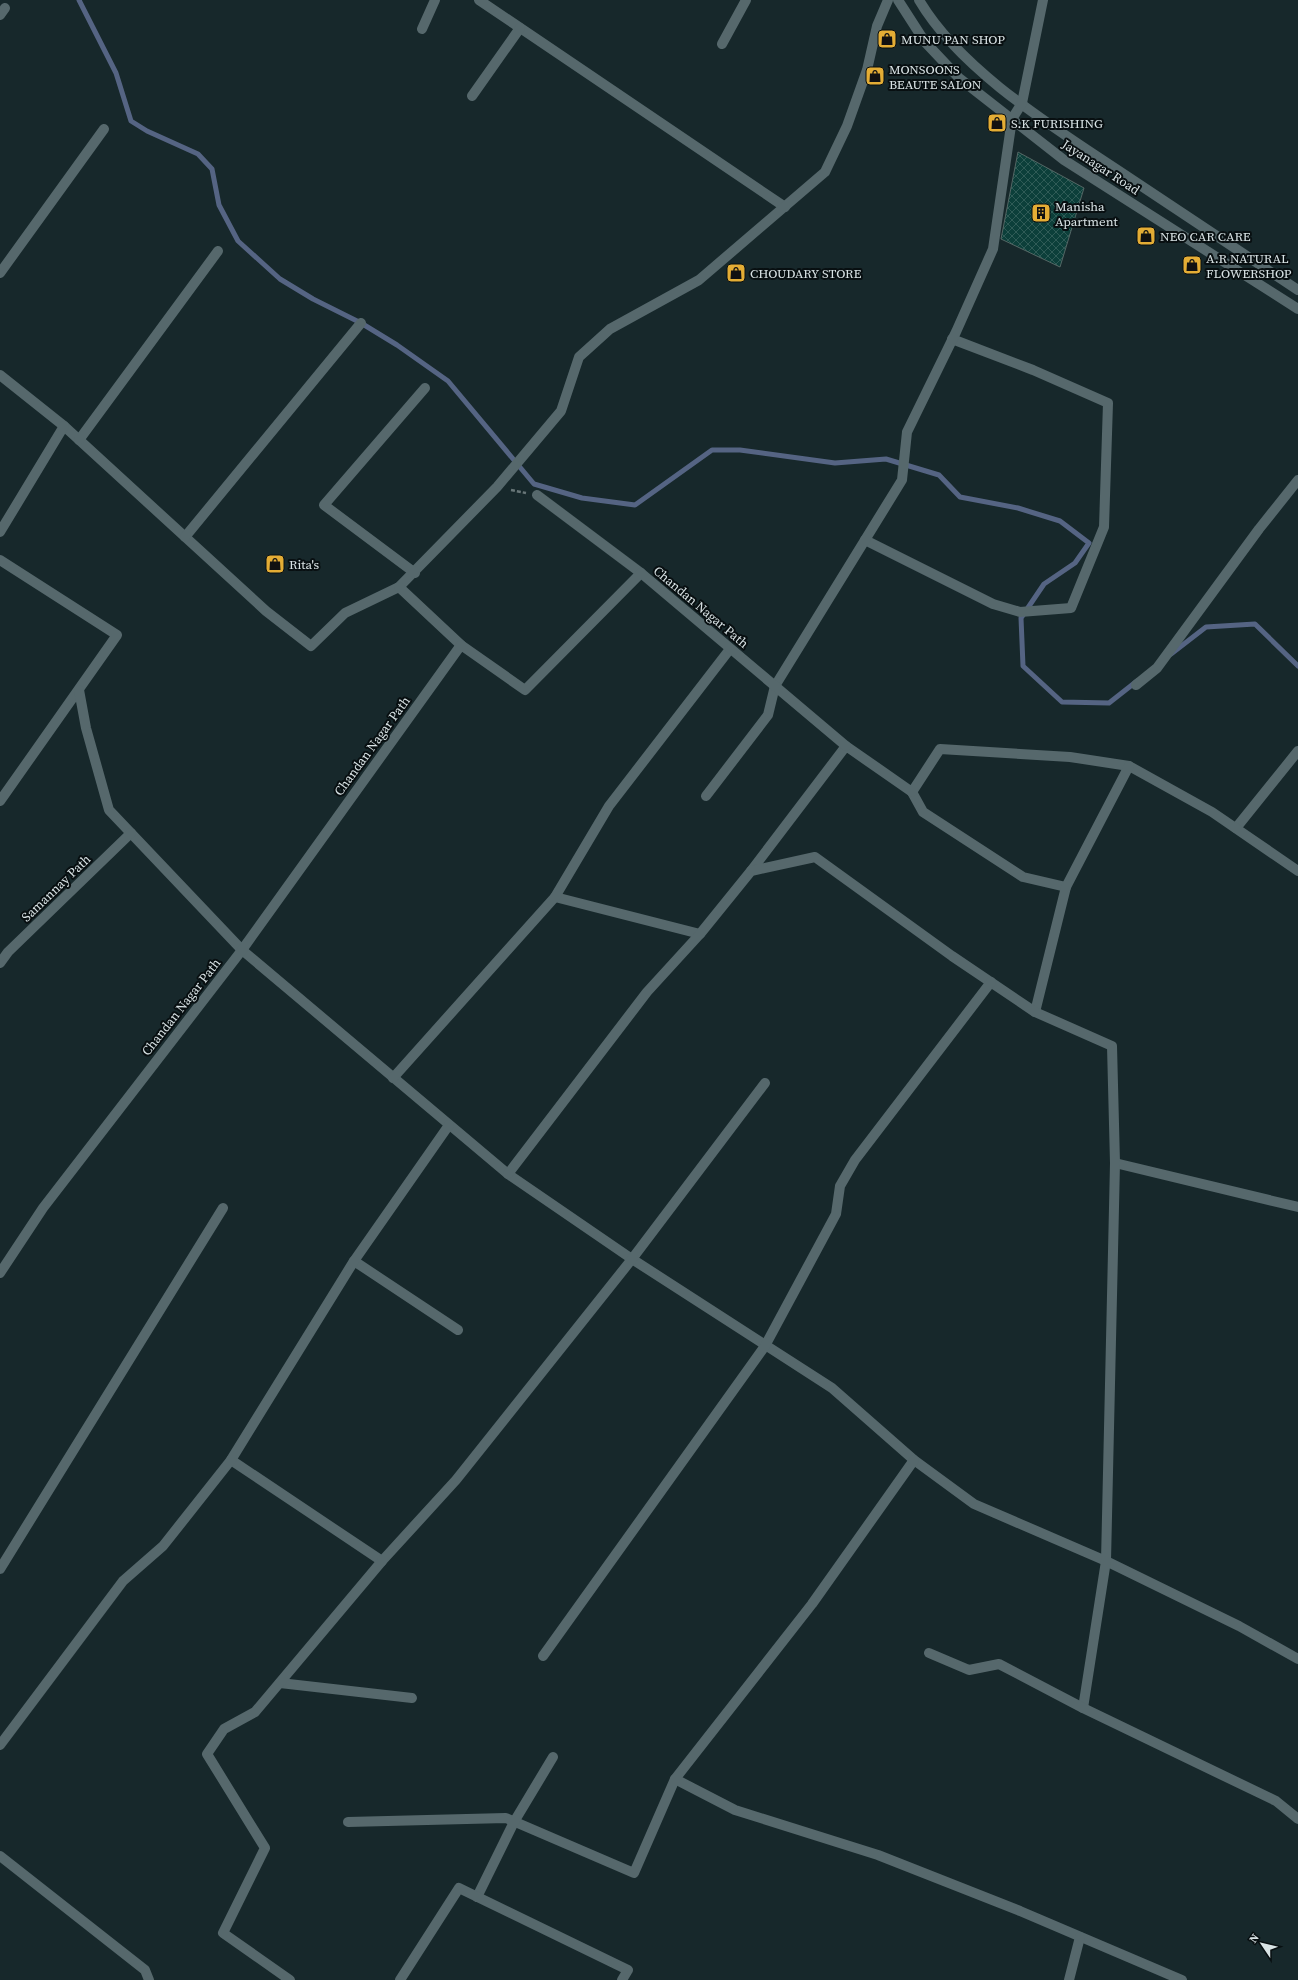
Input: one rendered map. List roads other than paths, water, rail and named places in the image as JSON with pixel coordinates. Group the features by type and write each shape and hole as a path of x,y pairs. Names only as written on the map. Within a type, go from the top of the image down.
{"street":[{"path":"422,29 436,0"},
{"path":"479,0 785,207"},
{"path":"722,44 746,0"},
{"path":"0,375 64,426 266,611 311,646 345,613 399,587 415,573 497,487 561,411 579,357 610,329 699,280 825,172 847,126 867,70 877,26 888,0"},
{"name":"Jayanagar Road","path":"898,0 925,42 954,73 1064,160 1298,309"},
{"name":"Jayanagar Road","path":"919,0 930,20 974,66 1022,104 1050,125 1298,290"},
{"path":"706,796 768,715 775,686 902,480 907,432 993,249 1012,119 1022,104 1043,0"},
{"path":"472,96 520,28"},
{"path":"0,273 104,129"},
{"path":"79,440 218,252"},
{"path":"185,537 361,323"},
{"path":"865,540 993,604 1020,612 1070,608 1104,527 1108,403 1033,370 952,339"},
{"path":"415,573 324,505 425,388"},
{"path":"0,532 64,426"},
{"path":"1136,685 1157,668 1259,529 1298,480"},
{"path":"537,495 641,573"},
{"path":"0,560 117,635 0,802"},
{"name":"Chandan Nagar Path","path":"0,1273 43,1208 242,950 461,645 525,690 641,573 846,746 912,792"},
{"path":"399,587 461,645"},
{"path":"393,1078 554,897 609,806 730,649"},
{"path":"79,690 86,728 110,810 242,950 508,1174 632,1259 832,1388 914,1460 974,1504 1106,1561 1239,1626 1298,1659"},
{"path":"508,1174 647,992 700,934 751,871 846,746"},
{"path":"1066,887 1023,877 923,812 912,792 940,750 1070,757 1129,766 1212,812 1298,871"},
{"path":"1236,828 1298,751"},
{"path":"1035,1012 1066,887 1129,766"},
{"name":"Samannay Path","path":"0,963 8,952 131,833"},
{"path":"751,871 815,857 990,982 1035,1012 1112,1046 1115,1162 1106,1561 1083,1708"},
{"path":"554,897 700,934"},
{"path":"543,1656 765,1346 836,1214 840,1186 855,1160 990,982"},
{"path":"290,1980 223,1933 265,1848 207,1754 224,1729 255,1712 382,1561 456,1480 632,1259 765,1083"},
{"path":"0,1745 123,1581 163,1546 231,1460 354,1261 450,1125"},
{"path":"1115,1162 1298,1207"},
{"path":"0,1569 224,1208"},
{"path":"354,1261 458,1330"},
{"path":"231,1460 382,1561"},
{"path":"348,1822 506,1818 634,1873 675,1780 812,1604 914,1460"},
{"path":"929,1653 969,1670 999,1664 1083,1708 1276,1801 1298,1820"},
{"path":"280,1683 412,1698"},
{"path":"477,1897 514,1822 553,1757"},
{"path":"675,1780 735,1810 878,1855 1182,1980"},
{"path":"0,1856 146,1970 149,1980"},
{"path":"400,1980 459,1888 628,1970 622,1980"},
{"path":"1069,1980 1080,1937"}],"waterway":[{"path":"79,0 116,73 131,121 147,131 198,154 212,169 219,205 238,241 280,279 313,299 361,323 397,345 448,381 534,484 582,498 635,505 712,450 740,450 835,463 886,459 939,475 960,497 1018,508 1060,521 1089,543 1075,563 1044,584 1021,618 1023,666 1062,702 1109,703 1137,681"},
{"path":"1171,654 1206,627 1255,624 1298,666"}],"place":[{"name":"MUNU PAN SHOP","path":"887,39"},
{"name":"MONSOONS BEAUTE SALON","path":"875,76"},
{"name":"S.K FURISHING","path":"997,123"},
{"name":"Manisha Apartment","path":"1041,213"},
{"name":"NEO CAR CARE","path":"1146,236"},
{"name":"A.R NATURAL FLOWERSHOP","path":"1192,265"},
{"name":"CHOUDARY STORE","path":"736,273"},
{"name":"Rita's","path":"275,564"}]}
